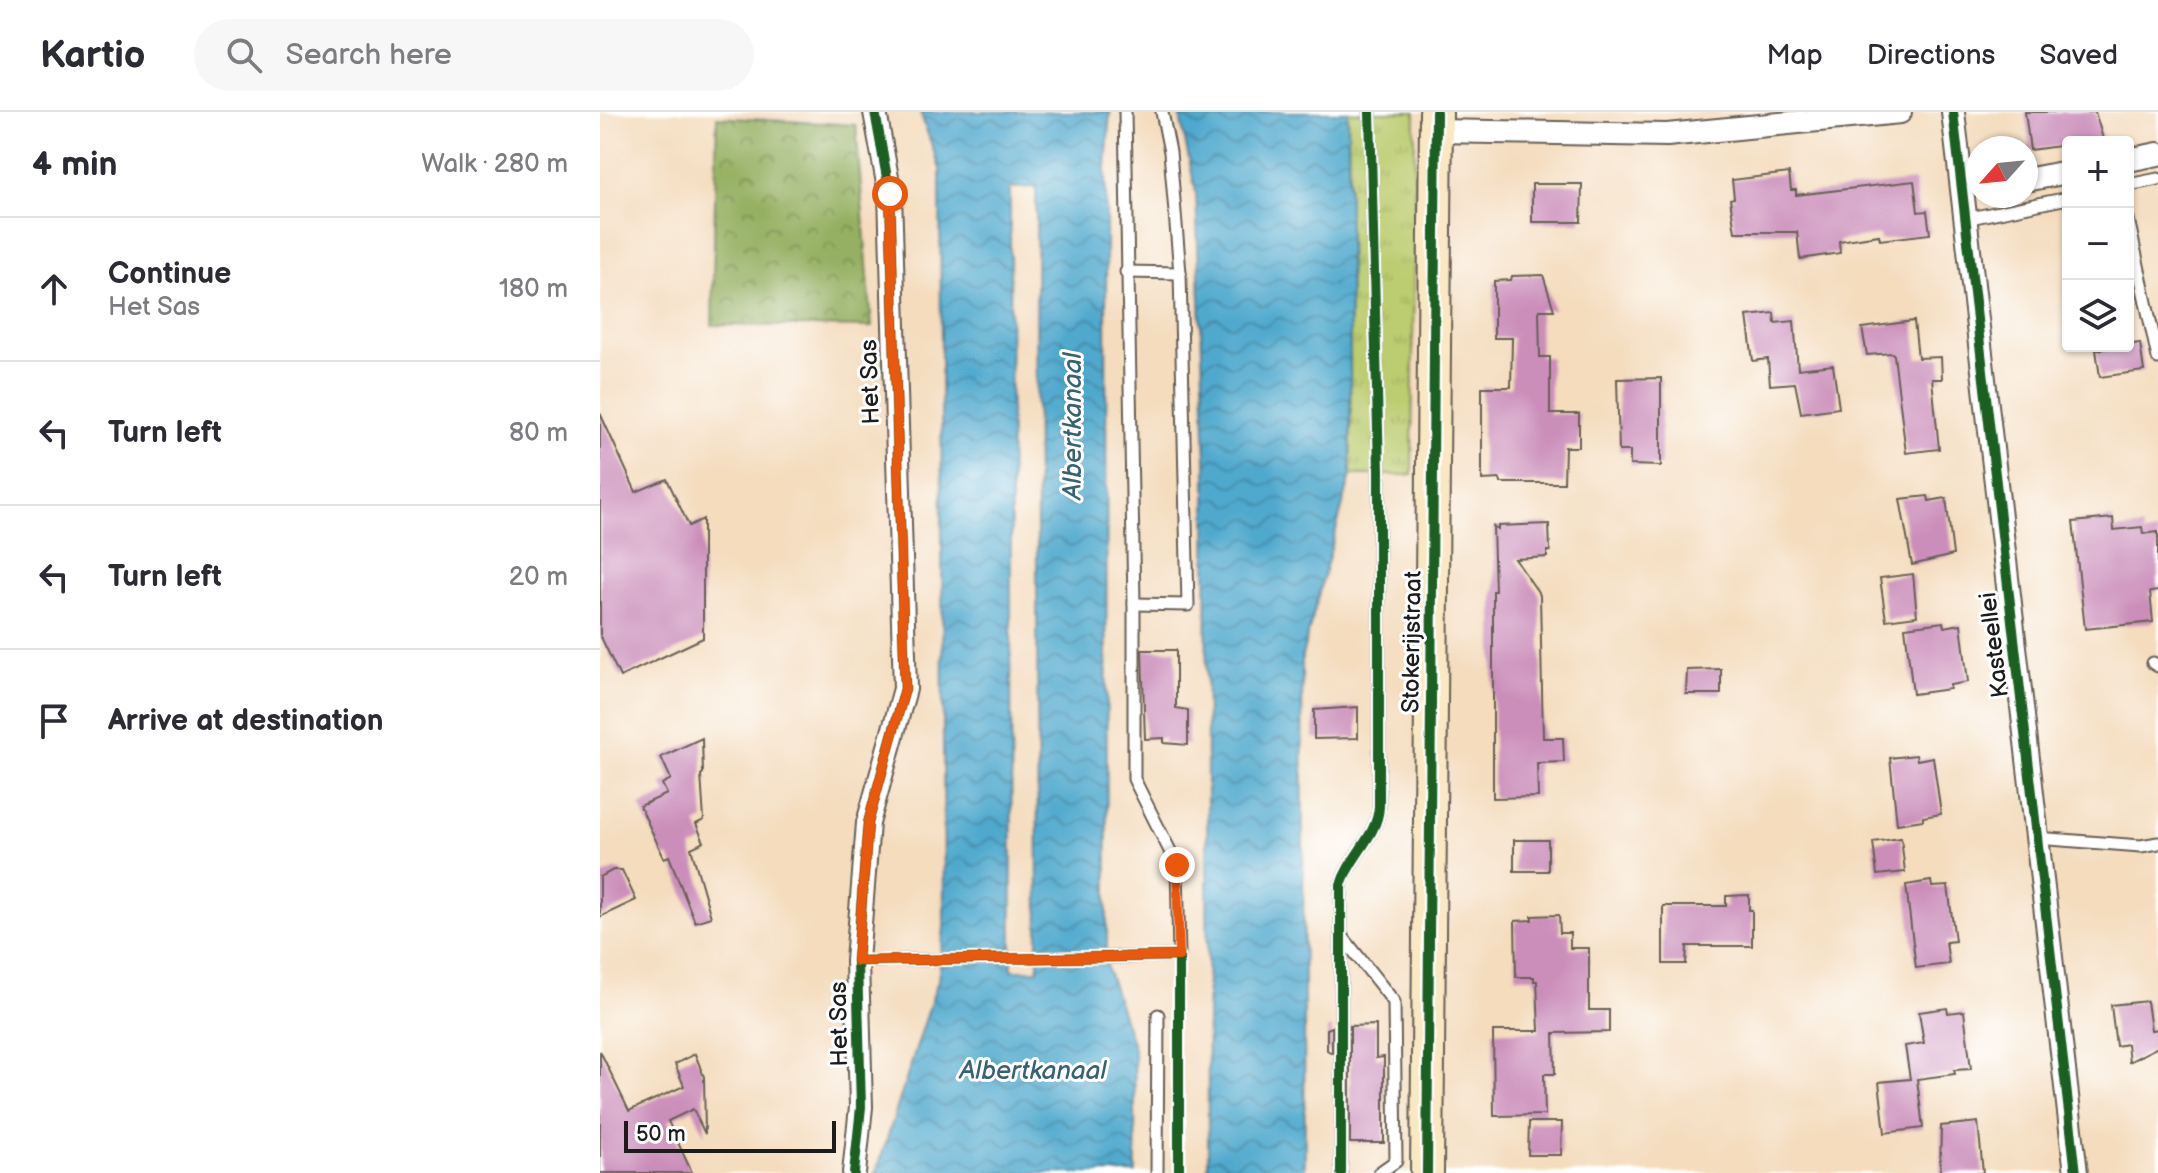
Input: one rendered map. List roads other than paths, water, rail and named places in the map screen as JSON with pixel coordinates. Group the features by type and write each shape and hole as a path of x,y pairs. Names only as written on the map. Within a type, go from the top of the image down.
{"street":[{"name":"Het Sas","path":"854,1173 861,1107 857,961 868,823 905,689 890,194 875,112"},
{"path":"1436,122 1667,135 1900,112"},
{"name":"Kasteellei","path":"1953,112 1966,173"},
{"name":"Stokerijstraat","path":"1427,1173 1436,122"},
{"path":"2134,159 2158,154"},
{"path":"2038,178 2062,173"},
{"name":"Kasteellei","path":"1967,208 1965,219 2076,1173"}],"lane":[{"path":"857,961 1179,956 1177,865 1134,779 1125,112"},
{"path":"1134,604 1188,605 1180,273 1170,152 1162,112"},
{"path":"1341,1173 1341,885 1374,826 1379,806 1379,470 1370,112"},
{"path":"2134,184 2158,179"},
{"path":"1965,219 2062,199"},
{"path":"2134,241 2153,310 2158,358"},
{"path":"1126,272 1180,273"},
{"path":"2036,838 2141,846 2158,843"},
{"path":"1341,935 1394,1002 1396,1161 1379,1173"},
{"path":"1157,1173 1158,1015"}],"water":[{"name":"Albertkanaal","path":"920,112 1110,112 1106,168 1107,968 1134,1048 1136,1173 876,1173 938,980 944,927 940,169","holes":["1036,187 1038,970 1012,970 1010,188"]},
{"path":"1179,112 1348,112 1351,475 1302,656 1305,1173 1208,1173 1206,461 1196,193"}]}
